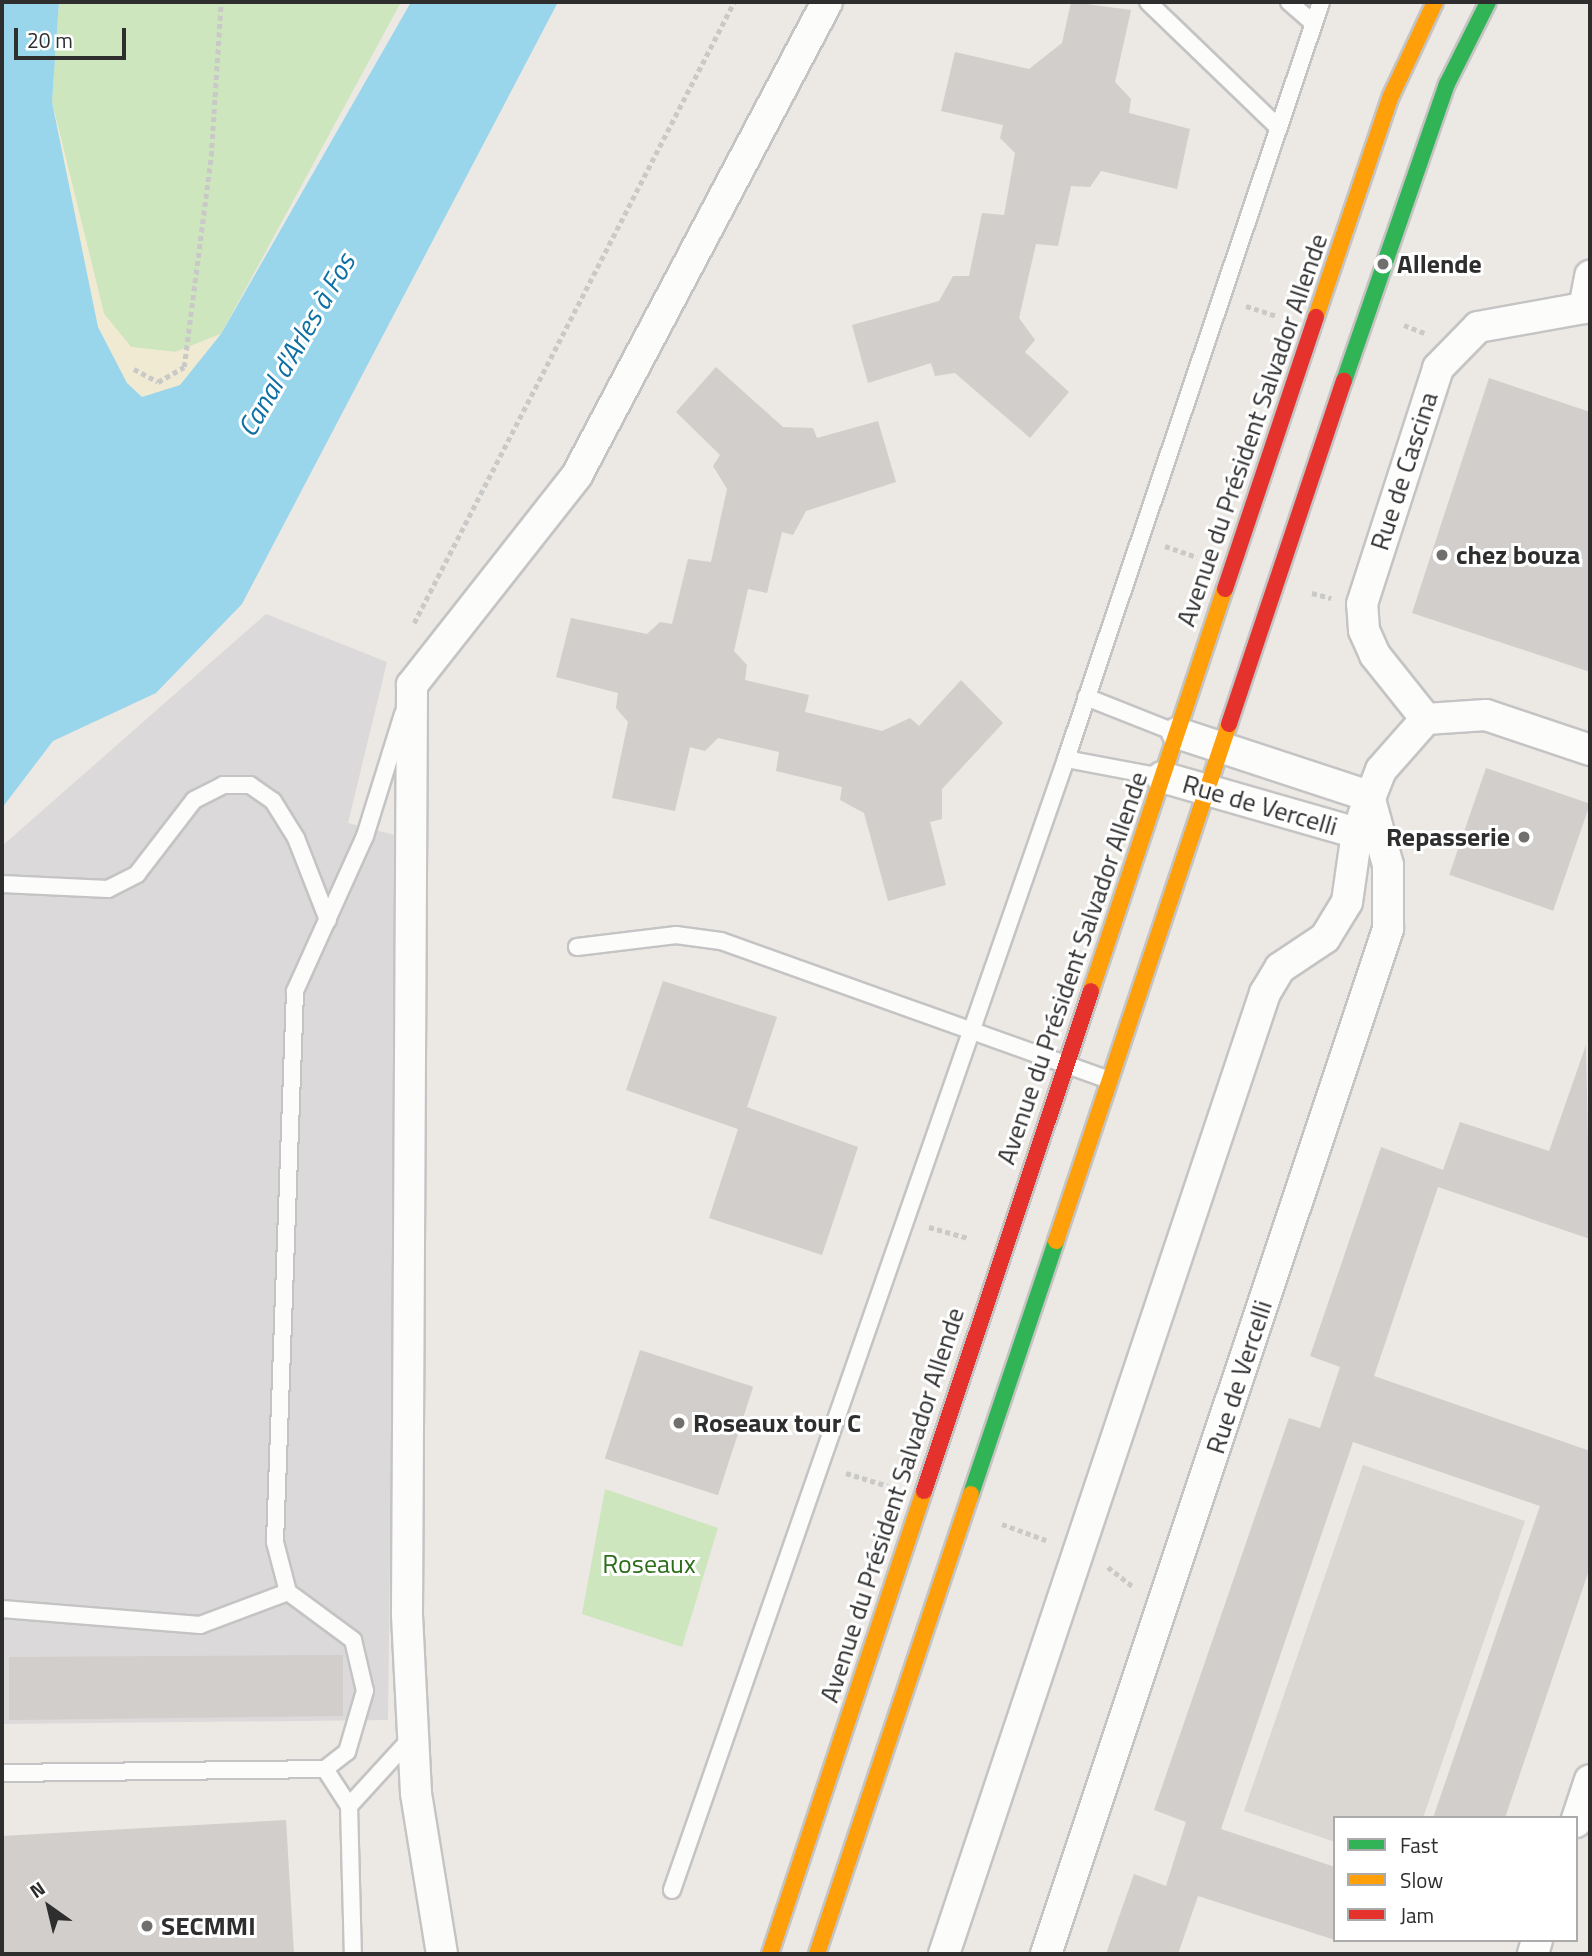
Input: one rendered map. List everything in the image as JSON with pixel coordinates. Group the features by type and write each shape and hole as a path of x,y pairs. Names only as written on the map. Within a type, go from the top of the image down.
{"street":[{"path":"442,1954 411,1738 412,685 577,475 827,2"},
{"name":"Avenue du Président Salvador Allende","path":"770,1954 1391,96 1435,2"},
{"path":"817,1954 1429,135 1488,2"},
{"path":"1587,311 1590,276"},
{"name":"Rue de Cascina","path":"1426,719 1376,655 1364,630 1362,604 1438,368 1478,327 1587,311"},
{"path":"1426,719 1486,715 1590,750"},
{"name":"Rue de Vercelli","path":"944,1954 1265,993 1280,968 1325,938 1347,902 1357,833 1369,796 1381,770 1426,719"},
{"name":"Rue de Vercelli","path":"1177,733 1369,796"},
{"name":"Rue de Vercelli","path":"1163,777 1357,833"},
{"name":"Rue de Vercelli","path":"1046,1954 1388,929 1388,865 1369,796"},
{"path":"1578,1816 1590,1780"}],"lane":[{"path":"1147,2 1278,126"},
{"path":"1289,2 1313,23"},
{"path":"672,1890 901,1219 1066,759 1321,2"},
{"path":"2,1773 325,1769 347,1752 362,1720 363,1679 353,1640 288,1592 275,1542 295,991 365,836 412,685"},
{"path":"1086,697 1177,733"},
{"path":"1066,759 1163,777"},
{"path":"2,884 108,889 137,874 194,800 223,785 250,785 273,801 296,838 328,920"},
{"path":"577,947 676,935 721,941 1110,1080"},
{"path":"2,1609 200,1625 288,1592"},
{"path":"349,1806 411,1738"},
{"path":"325,1769 349,1806 353,1954"}],"path":[{"path":"134,369 158,382 184,367 211,156 221,2"},
{"path":"412,685 408,636 734,2"},
{"path":"1235,302 1289,319"},
{"path":"1399,334 1402,324 1435,341"},
{"path":"1151,541 1205,559"},
{"path":"1304,592 1336,599"},
{"path":"901,1219 975,1241"},
{"path":"819,1465 892,1487"}],"shaded area":[{"path":"266,614 387,662 348,823 399,836 388,1720 2,1724 2,846"},
{"path":"1363,1465 1525,1521 1424,1816 1333,1816 1333,1841 1244,1811"}],"green space":[{"path":"59,2 401,2 221,334 175,352 131,347 104,314 52,102"},
{"name":"Roseaux","path":"605,1489 718,1528 682,1647 582,1614"}],"sand":[{"path":"52,102 104,314 131,347 175,352 221,334 180,385 142,397 127,383 98,328"}],"water":[{"name":"Canal d'Arles à Fos","path":"2,2 59,2 52,102 98,327 127,383 142,397 180,385 221,334 411,2 558,2 242,604 156,693 53,741 2,808"}],"building":[{"path":"1071,2 1131,10 1115,82 1131,99 1129,113 1190,129 1177,189 1101,171 1090,187 1071,186 1058,246 1036,244 1019,318 1035,340 1025,352 1069,392 1030,438 955,373 935,376 931,363 868,383 852,325 939,301 953,276 969,276 982,213 1004,215 1015,153 1000,138 1003,125 941,111 955,52 1029,69 1062,43"},
{"path":"716,367 783,427 813,428 817,438 878,421 896,482 806,511 793,535 782,532 767,593 748,589 734,651 747,665 745,680 809,695 805,712 882,731 910,718 919,726 961,680 1003,723 942,789 942,819 930,822 946,885 888,901 864,813 840,800 842,787 776,771 779,752 718,738 705,751 690,747 675,811 612,798 628,722 616,708 618,693 556,677 571,618 647,634 660,622 672,624 688,559 711,562 727,489 713,466 720,455 676,412"},
{"path":"1489,378 1590,412 1590,672 1412,613"},
{"path":"1486,768 1590,804 1553,911 1449,875"},
{"path":"663,981 777,1017 747,1107 858,1147 822,1255 709,1218 738,1129 626,1090"},
{"path":"1586,1045 1590,1239 1438,1187 1374,1376 1590,1451 1590,1567 1506,1816 1434,1816 1540,1506 1353,1442 1221,1829 1333,1866 1333,1939 1198,1896 1178,1954 1106,1954 1134,1874 1166,1886 1186,1822 1154,1810 1289,1418 1320,1428 1340,1367 1310,1356 1381,1147 1443,1170 1460,1122 1549,1151"},
{"name":"Roseaux tour C","path":"640,1350 753,1387 718,1495 605,1458"},
{"path":"343,1655 343,1716 9,1720 9,1657"},
{"path":"286,1820 294,1954 2,1954 2,1836"}],"traffic: fast":[{"path":"1344,381 1447,84 1488,2"},
{"path":"971,1494 1056,1241"}],"traffic: slow":[{"path":"1316,317 1391,96 1435,2"},
{"path":"1091,991 1225,589"},
{"path":"1056,1241 1229,724"},
{"path":"770,1954 924,1491"},
{"path":"817,1954 971,1494"}],"traffic: jam":[{"path":"1225,589 1316,317"},
{"path":"1229,724 1344,381"},
{"path":"924,1491 1091,991"}],"place":[{"name":"Allende","path":"1383,264"},
{"name":"chez bouza","path":"1442,555"},
{"name":"Repasserie","path":"1524,837"},
{"name":"Roseaux tour C","path":"679,1423"},
{"name":"SECMMI","path":"147,1926"}]}
